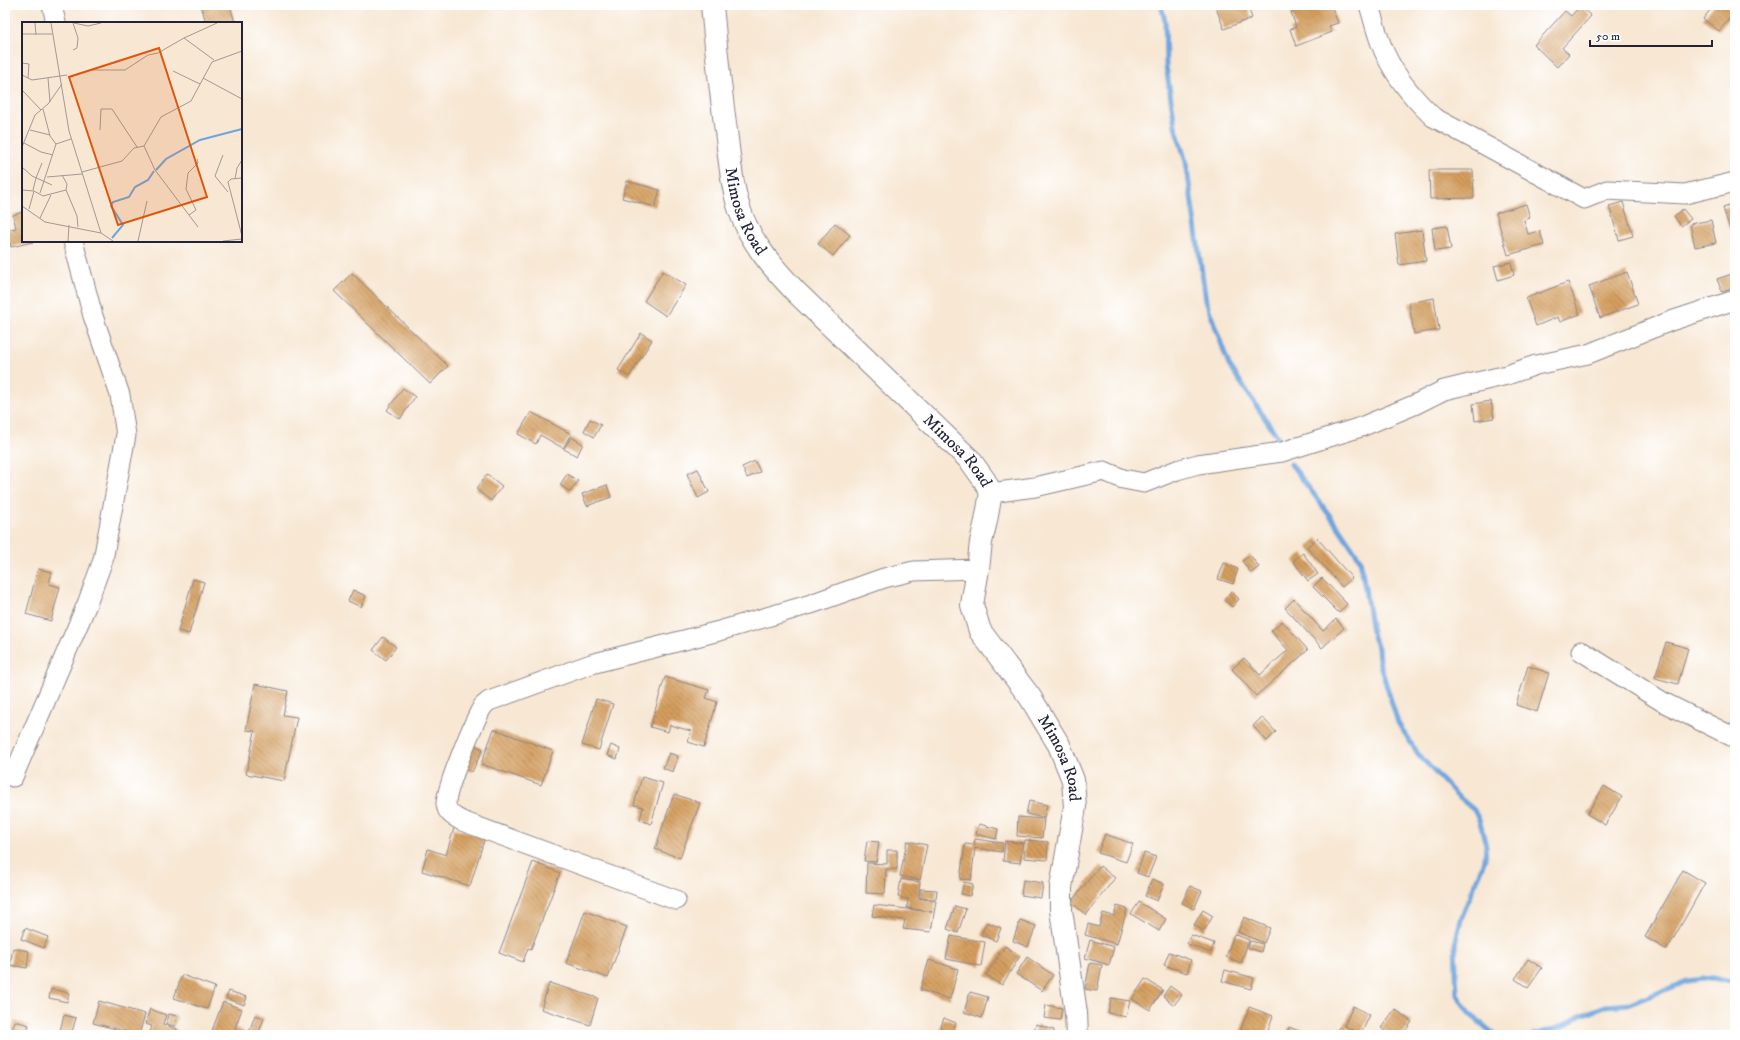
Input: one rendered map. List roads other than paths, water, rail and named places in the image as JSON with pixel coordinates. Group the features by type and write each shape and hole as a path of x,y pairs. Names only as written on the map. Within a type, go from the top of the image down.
{"street":[{"path":"52,5 56,22"},
{"name":"Mimosa Road","path":"712,5 722,103 733,184 740,212 754,240 772,268 970,460 985,481 991,493 981,542 972,605 980,631 1030,697 1059,745 1073,780 1075,807 1061,887 1061,910 1076,1013 1077,1035"},
{"path":"1369,5 1376,31 1387,57 1416,100 1433,117 1584,199 1607,190 1685,194 1735,182"},
{"path":"13,777 87,604 103,560 126,435 120,395 93,316 74,242"},
{"path":"991,493 1035,487 1104,472 1123,480 1144,483 1176,470 1198,464 1282,452 1361,427 1414,405 1444,390 1507,375 1536,365 1588,354 1671,321 1735,300"},
{"path":"676,900 462,821 451,815 446,805 453,776 483,706 489,701 590,664 720,631 811,604 884,578 914,571 978,569"},
{"path":"1581,652 1663,702 1735,738"}],"waterway":[{"path":"1161,5 1165,21 1166,66 1175,126 1186,162 1206,301 1229,365 1283,445"},
{"path":"1291,464 1339,528 1360,559 1373,637 1378,648 1379,661 1398,723 1418,754 1455,794 1474,810 1480,822 1486,846 1485,859 1461,919 1455,944 1457,995 1471,1015 1495,1035"},
{"path":"1534,1035 1561,1027 1582,1015 1605,1006 1630,1004 1687,981 1712,978 1735,983"}]}
